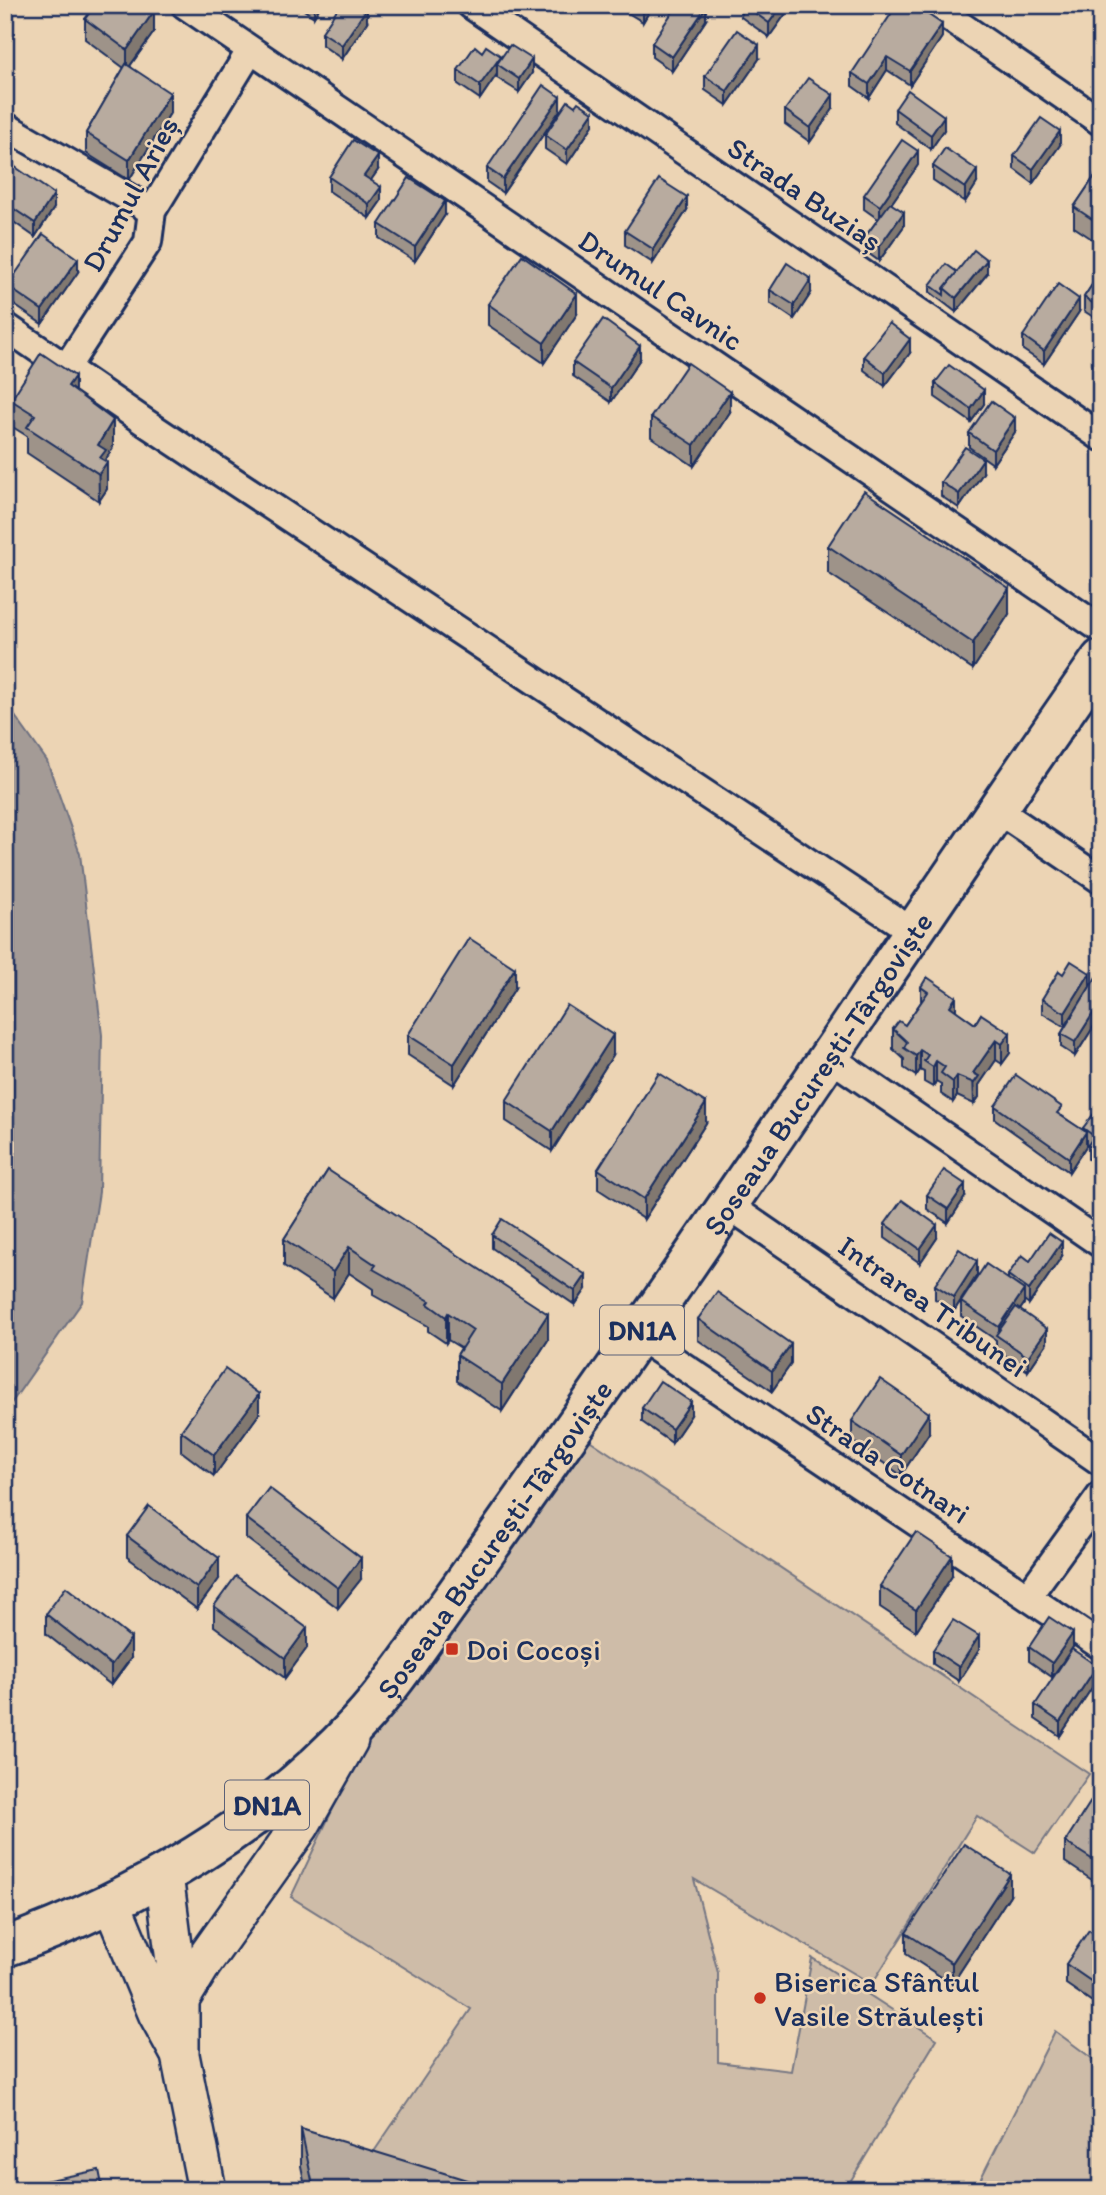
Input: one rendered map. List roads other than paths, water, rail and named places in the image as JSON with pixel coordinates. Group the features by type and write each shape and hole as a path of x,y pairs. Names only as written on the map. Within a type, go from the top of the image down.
{"main road":[{"name":"Șoseaua București-Târgoviște","path":"5,1947 111,1902 163,1875 246,1822 317,1763 360,1721 438,1618 638,1336 912,931 1101,659"},
{"path":"180,2000 202,1964 294,1835 360,1721"},
{"path":"163,1875 180,2000 180,2055 207,2190"},
{"path":"111,1902 157,2013 180,2055"}],"street":[{"name":"Drumul Cavnic","path":"186,5 1101,629"},
{"name":"Strada Buziaș","path":"471,5 1101,437"},
{"path":"931,5 1101,122"},
{"name":"Drumul Arieș","path":"66,368 148,242 152,211 250,51"},
{"path":"5,126 152,211"},
{"path":"5,326 912,931"},
{"path":"996,809 1101,880"},
{"path":"828,1056 1101,1244"},
{"name":"Intrarea Tribunei","path":"728,1205 1101,1462"},
{"name":"Strada Cotnari","path":"638,1336 1101,1646"},
{"path":"1028,1596 1101,1495"}],"place":[{"name":"Doi Cocoși","path":"452,1649"},
{"name":"Biserica Sfântul Vasile Străulești","path":"760,1998"}]}
